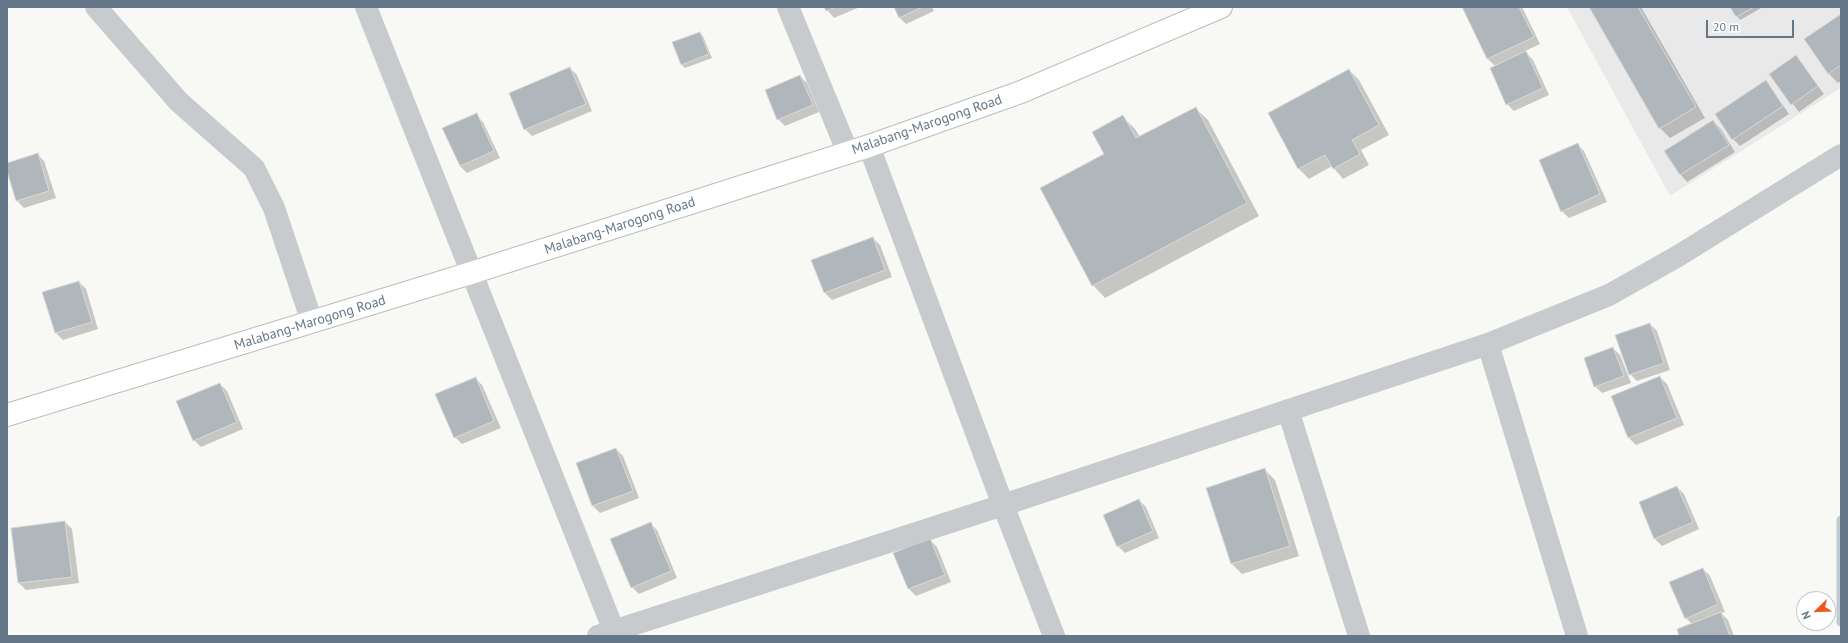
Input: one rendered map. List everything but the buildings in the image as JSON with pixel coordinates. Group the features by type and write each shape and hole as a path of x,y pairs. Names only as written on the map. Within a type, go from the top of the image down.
{"main road":[{"name":"Malabang-Marogong Road","path":"7,415 471,274 869,146 1021,92 1222,7"}],"street":[{"path":"96,7 179,102 254,168 274,208 312,322"},
{"path":"366,7 471,274 609,634 1488,344 1609,295 1678,256 1841,155"},
{"path":"788,7 848,153"},
{"path":"869,146 1003,505 1054,636"},
{"path":"1488,344 1577,636"},
{"path":"1288,410 1359,636"}],"shaded area":[{"path":"1567,7 1841,7 1841,88 1670,196"}],"waterway":[{"path":"1841,520 1841,622"}]}
